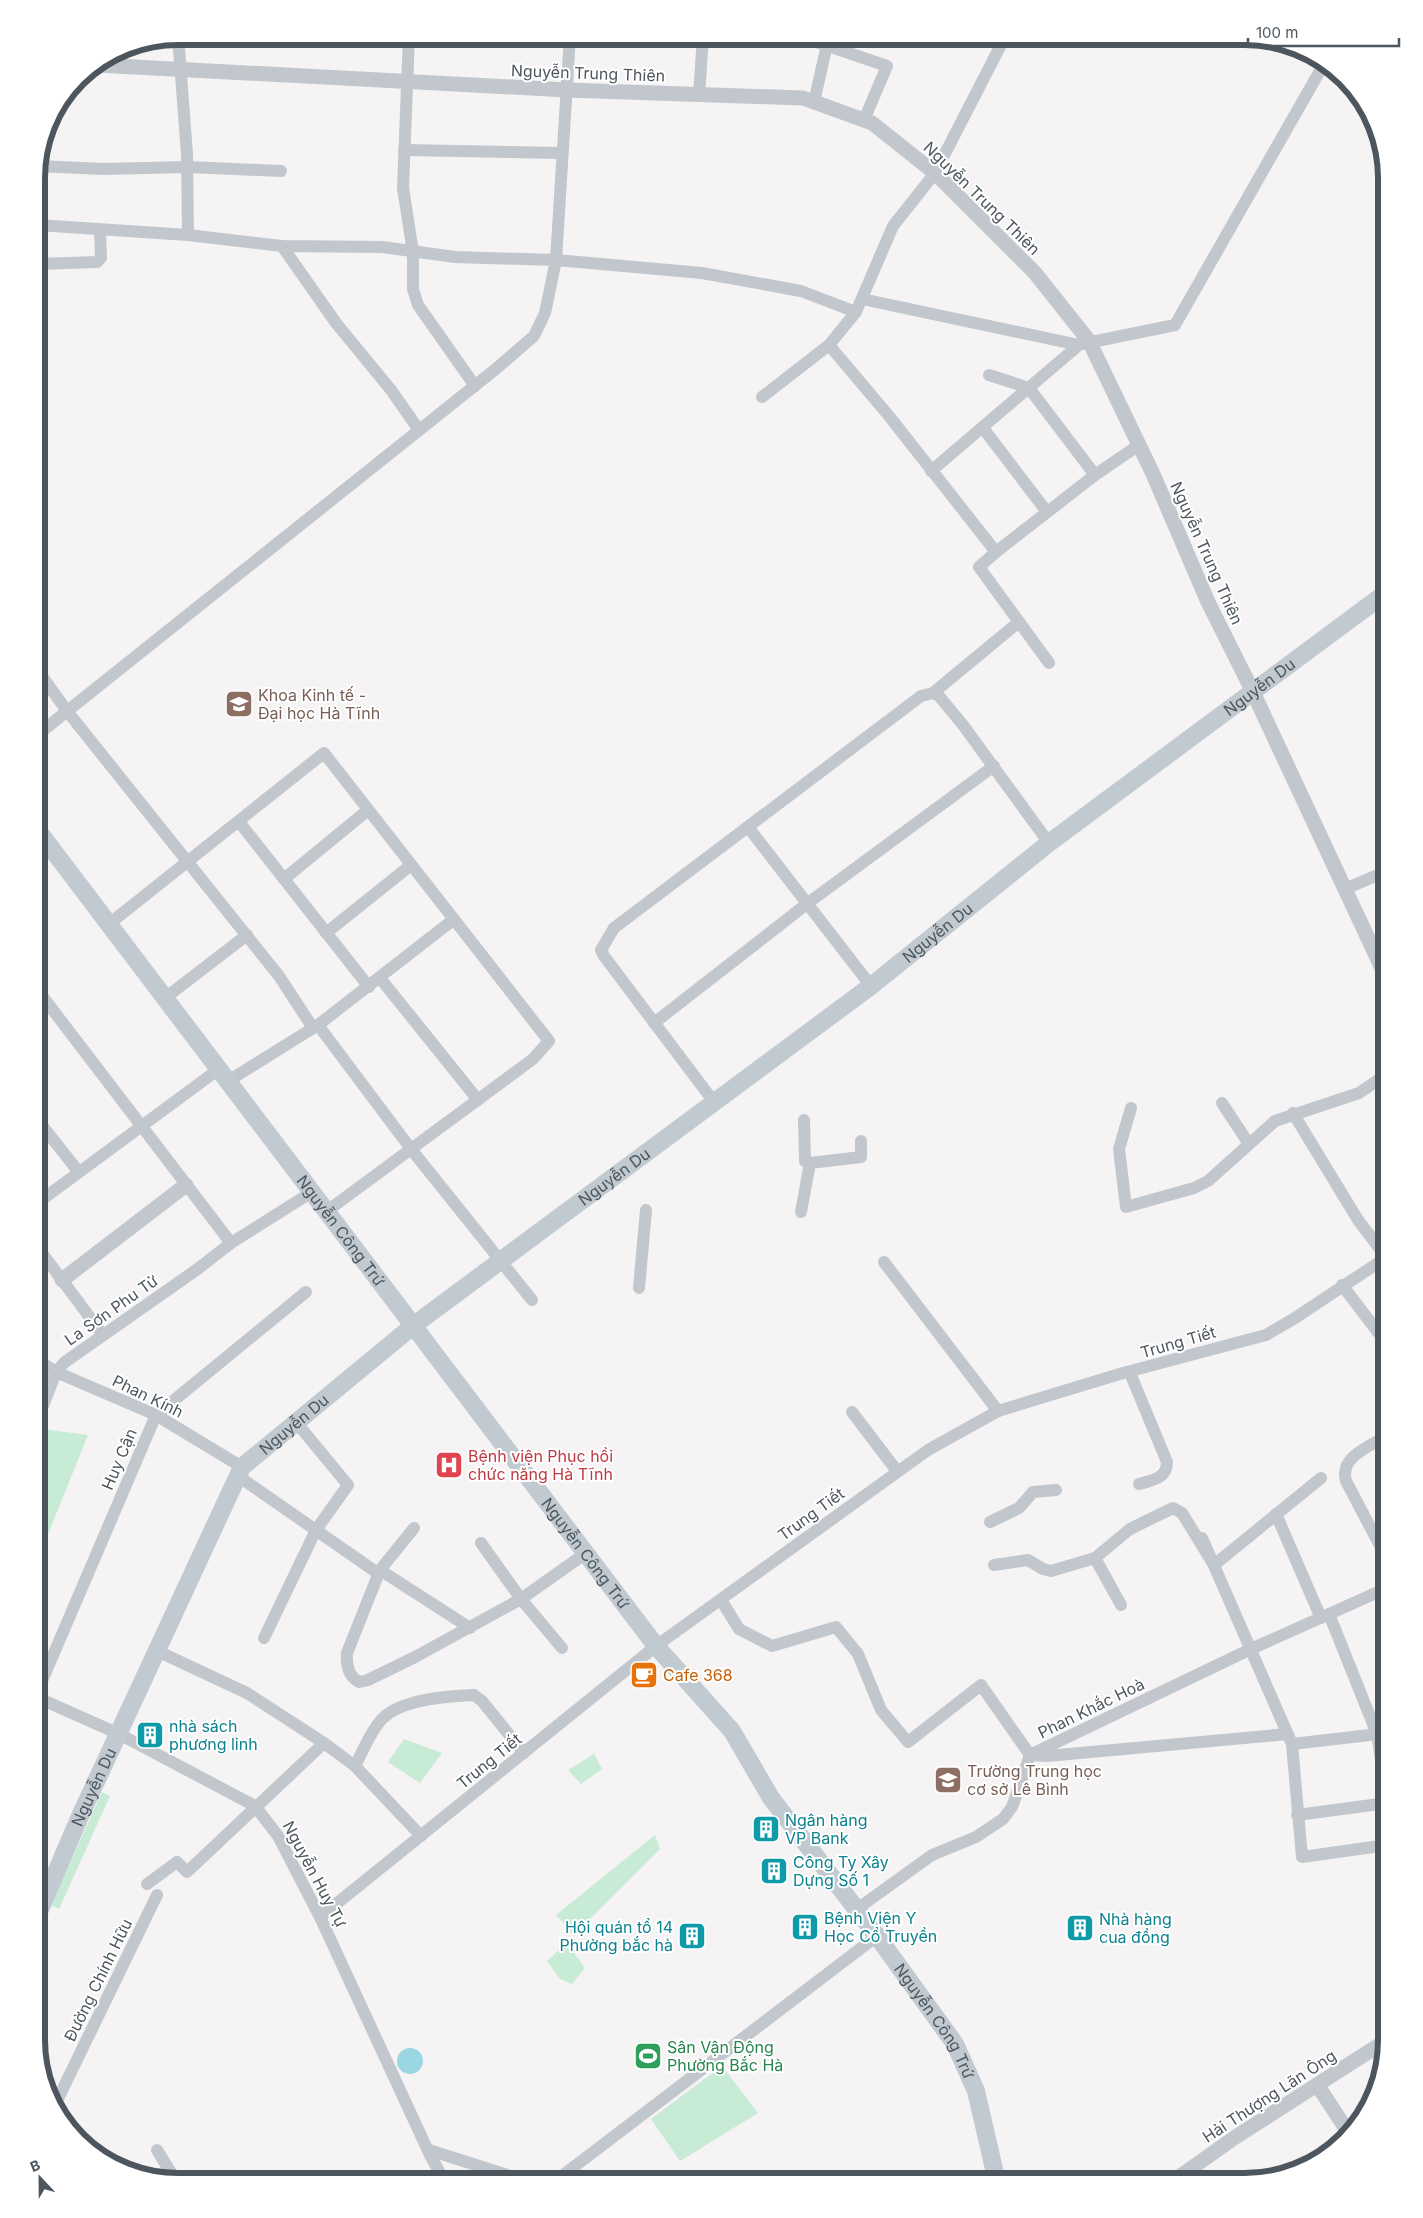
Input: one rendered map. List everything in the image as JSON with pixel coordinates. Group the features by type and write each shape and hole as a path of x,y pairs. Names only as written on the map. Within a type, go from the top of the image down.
{"main road":[{"name":"Nguyễn Du","path":"45,1898 81,1814 240,1471 296,1422 414,1325 871,986 1049,843 1252,690 1378,599"},
{"name":"Nguyễn Công Trứ","path":"45,840 656,1646 732,1732 772,1798 877,1936 954,2044 976,2091 995,2173"}],"street":[{"path":"179,45 188,167 188,235"},
{"path":"408,45 403,188 413,252 412,289 415,299 475,386"},
{"path":"45,729 475,386 534,336 540,326 556,260 570,45"},
{"path":"698,95 702,45"},
{"path":"814,102 827,45"},
{"path":"835,45 887,66 864,120"},
{"path":"762,397 828,345 856,312 892,226 936,173 1000,45"},
{"name":"Nguyễn Trung Thiên","path":"107,65 567,90 803,98 872,123 936,173 1046,283 1084,343 1139,445 1208,602 1252,690 1378,960"},
{"path":"862,299 1084,343 1175,325 1321,70"},
{"path":"404,150 562,153"},
{"path":"45,166 103,169 188,167 281,171"},
{"path":"45,226 188,235 282,246 382,247 455,257 556,260 702,273 801,291 856,312"},
{"path":"45,264 97,262 101,258 100,230"},
{"path":"282,246 336,323 391,390 419,430"},
{"path":"931,471 1084,343"},
{"path":"828,345 889,416 996,552"},
{"path":"989,375 1029,388 1095,475"},
{"path":"983,428 1047,512"},
{"path":"1050,663 979,567 1095,475 1139,445"},
{"path":"714,1102 601,950 618,924 921,696 933,693 1019,622"},
{"path":"45,681 67,712 189,861 279,976 315,1027 502,1259 532,1300"},
{"path":"933,693 938,696 963,725 1049,843"},
{"path":"110,924 240,823 324,753 549,1041 533,1059 327,1211"},
{"path":"654,1023 808,903 994,766"},
{"path":"284,880 368,810"},
{"path":"240,823 369,987"},
{"path":"748,826 871,986"},
{"path":"326,933 410,865"},
{"path":"1345,889 1378,875"},
{"path":"45,1197 142,1126 224,1075 315,1027 453,920"},
{"path":"165,998 247,935"},
{"path":"380,978 478,1100"},
{"path":"45,1000 231,1243"},
{"path":"1131,1108 1119,1149 1126,1208 1194,1188 1208,1181 1275,1121 1293,1113 1359,1093 1378,1080"},
{"path":"1222,1103 1249,1144"},
{"path":"1293,1113 1358,1220 1378,1246"},
{"path":"804,1120 805,1161 810,1163 861,1156 860,1141"},
{"path":"45,1129 78,1171"},
{"path":"801,1212 810,1163"},
{"path":"62,1280 186,1185"},
{"name":"La Sơn Phu Tử","path":"45,1401 56,1372 65,1362 200,1268 231,1243 312,1192"},
{"path":"639,1288 646,1210"},
{"path":"45,1258 102,1335"},
{"path":"884,1262 998,1411"},
{"name":"Trung Tiết","path":"320,1917 656,1646 928,1450 998,1411 1130,1372 1266,1335 1378,1263"},
{"path":"1342,1286 1378,1332"},
{"name":"Huy Cận","path":"45,1675 156,1415 306,1292"},
{"name":"Phan Kính","path":"45,1365 56,1372 156,1415 240,1471 316,1530 379,1572 470,1628"},
{"path":"1130,1372 1166,1462 1167,1470 1164,1476 1139,1484"},
{"path":"852,1412 897,1471"},
{"path":"264,1638 316,1530 348,1485 296,1422"},
{"path":"1378,1442 1350,1459 1345,1470 1346,1482 1378,1526"},
{"path":"1214,1565 1321,1478"},
{"path":"990,1522 1019,1508 1033,1492 1056,1490"},
{"path":"994,1564 1028,1560 1043,1569 1051,1571 1095,1558 1130,1528 1172,1508 1182,1513 1214,1565"},
{"path":"1276,1514 1378,1726"},
{"path":"414,1528 379,1572 347,1653 347,1666 356,1681 362,1682 373,1678 470,1628 522,1599 586,1553"},
{"path":"1202,1538 1290,1739 1302,1857 1378,1846"},
{"path":"480,1543 562,1648"},
{"path":"1095,1558 1121,1605"},
{"name":"Phan Khắc Hoà","path":"857,1909 932,1855 976,1837 1003,1819 1012,1807 1030,1756 1251,1649 1378,1592"},
{"path":"721,1600 739,1629 772,1646 836,1628 858,1654 882,1710 908,1742 981,1685 1030,1756 1378,1734"},
{"path":"156,1650 247,1693 324,1743 355,1766 421,1836"},
{"path":"355,1766 375,1728 390,1713 408,1704 469,1695 474,1695 482,1701 524,1753"},
{"name":"Nguyễn Huy Tự","path":"45,1700 119,1734 255,1806 278,1836 320,1917 440,2173"},
{"path":"147,1884 177,1862 187,1872 324,1743"},
{"path":"1297,1815 1378,1804"},
{"name":"Đường Chính Hữu","path":"58,2097 158,1895"},
{"path":"566,2173 877,1936"},
{"name":"Hải Thượng Lãn Ông","path":"1185,2173 1234,2138 1378,2046"},
{"path":"1318,2086 1345,2127"},
{"path":"157,2150 171,2173"},
{"path":"429,2150 501,2173"}],"green space":[{"path":"45,1429 88,1435 45,1542"},
{"path":"404,1739 442,1753 420,1783 388,1762"},
{"path":"594,1754 602,1769 581,1784 568,1770"},
{"path":"102,1792 110,1796 59,1909 51,1905"},
{"path":"655,1835 660,1849 574,1935 556,1915"},
{"path":"567,1943 585,1968 572,1984 560,1979 547,1961"},
{"path":"722,2066 758,2113 680,2161 651,2119"}],"water":[{"path":"410,2048 419,2052 423,2061 419,2070 410,2074 401,2070 397,2061 401,2052"}],"place":[{"name":"Khoa Kinh tế - Đại học Hà Tĩnh","path":"239,704"},
{"name":"Bệnh viện Phục hồi chức năng Hà Tĩnh","path":"449,1465"},
{"name":"Cafe 368","path":"644,1675"},
{"name":"nhà sách phương linh","path":"150,1735"},
{"name":"Trường Trung học cơ sở Lê Bình","path":"948,1780"},
{"name":"Ngân hàng VP Bank","path":"766,1829"},
{"name":"Công Ty Xây Dựng Số 1","path":"774,1871"},
{"name":"Bệnh Viện Y Học Cổ Truyền","path":"805,1927"},
{"name":"Nhà hàng cua đồng","path":"1080,1928"},
{"name":"Hội quán tổ 14 Phường bắc hà","path":"692,1936"},
{"name":"Sân Vận Động Phường Bắc Hà","path":"648,2056"}]}
